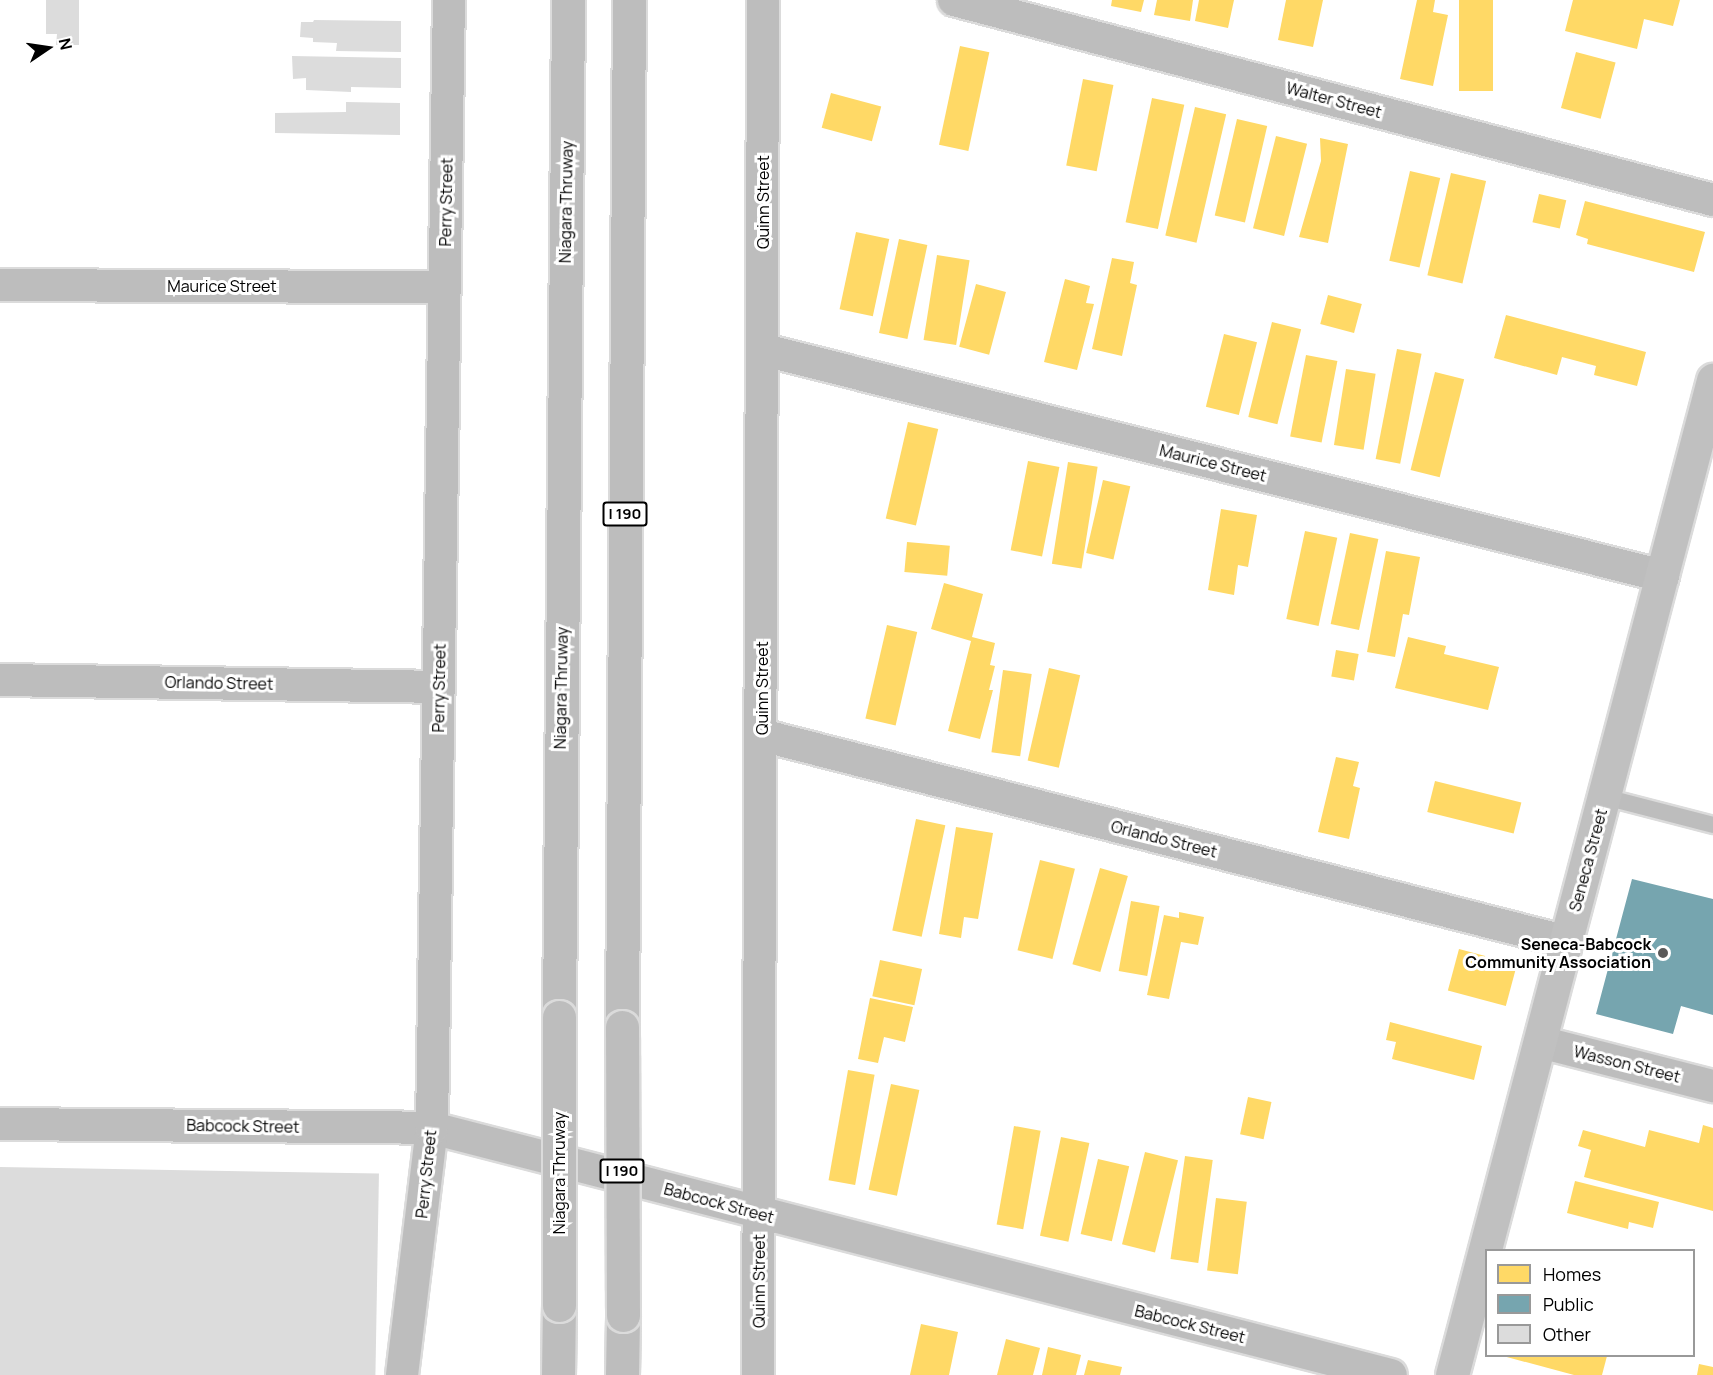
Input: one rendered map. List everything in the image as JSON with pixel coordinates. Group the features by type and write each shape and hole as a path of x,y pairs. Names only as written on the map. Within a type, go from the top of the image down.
{"highway":[{"name":"Niagara Thruway","path":"558,1375 558,1017 568,0"},
{"name":"I 190","path":"622,1375 629,0"}],"main road":[{"name":"Seneca Street","path":"1485,1249 1663,576 1709,415 1713,380"},
{"name":"Seneca Street","path":"1452,1375 1485,1250"}],"street":[{"name":"Perry Street","path":"402,1375 432,1128 449,0"},
{"name":"Quinn Street","path":"758,1375 764,350 763,0"},
{"name":"Walter Street","path":"954,0 1713,200"},
{"name":"Maurice Street","path":"0,285 445,287"},
{"name":"Maurice Street","path":"764,350 1663,576"},
{"name":"Orlando Street","path":"0,680 439,687"},
{"name":"Orlando Street","path":"761,735 1567,942"},
{"name":"Wasson Street","path":"1540,1042 1713,1086"},
{"name":"Babcock Street","path":"0,1124 432,1128 1391,1375"}],"lane":[{"path":"1605,797 1712,820"}],"building: Homes":[{"path":"1112,0 1144,0 1141,12 1111,6"},
{"path":"1157,0 1193,0 1190,21 1154,15"},
{"path":"1199,0 1234,0 1228,28 1195,21"},
{"path":"1286,0 1323,0 1313,47 1278,40"},
{"path":"1417,0 1435,0 1433,12 1448,15 1433,86 1400,79"},
{"path":"1459,0 1493,0 1493,91 1459,91"},
{"path":"1573,0 1680,0 1673,26 1644,19 1637,49 1565,31"},
{"path":"960,46 989,52 968,151 939,145"},
{"path":"1576,52 1616,63 1601,119 1561,108"},
{"path":"1083,79 1113,85 1097,171 1066,165"},
{"path":"831,93 881,106 872,141 822,128"},
{"path":"1152,98 1184,105 1158,229 1126,222"},
{"path":"1195,107 1226,114 1196,243 1165,236"},
{"path":"1237,119 1267,126 1245,222 1215,215"},
{"path":"1276,136 1307,144 1284,236 1253,228"},
{"path":"1320,138 1348,144 1328,243 1299,237 1321,161"},
{"path":"1410,171 1440,178 1420,268 1389,261"},
{"path":"1451,173 1486,181 1462,283 1427,275"},
{"path":"1539,194 1566,200 1560,229 1532,222"},
{"path":"1585,201 1705,232 1694,272 1587,244 1588,239 1576,235"},
{"path":"856,232 889,239 873,316 840,309"},
{"path":"899,239 927,245 907,339 879,333"},
{"path":"937,255 970,260 956,345 924,340"},
{"path":"1112,258 1134,262 1130,283 1137,285 1122,356 1092,349"},
{"path":"1065,279 1090,286 1086,303 1094,304 1077,370 1044,362"},
{"path":"976,284 1006,292 989,355 959,347"},
{"path":"1328,295 1362,304 1354,333 1320,324"},
{"path":"1506,315 1646,352 1637,386 1594,375 1596,366 1562,357 1557,375 1494,358"},
{"path":"1272,322 1301,329 1277,424 1248,417"},
{"path":"1224,334 1257,342 1239,415 1206,407"},
{"path":"1397,349 1422,354 1400,464 1376,459"},
{"path":"1306,355 1337,361 1322,443 1290,436"},
{"path":"1346,369 1376,374 1364,450 1334,445"},
{"path":"1435,372 1464,379 1440,477 1411,470"},
{"path":"908,422 938,429 916,525 886,518"},
{"path":"1028,461 1059,467 1042,556 1011,550"},
{"path":"1068,462 1098,467 1082,568 1052,564"},
{"path":"1103,480 1130,486 1113,559 1086,553"},
{"path":"1221,509 1257,515 1248,567 1238,565 1234,595 1208,590"},
{"path":"1305,531 1337,538 1319,626 1286,619"},
{"path":"1350,533 1378,539 1359,630 1331,624"},
{"path":"907,542 950,546 947,576 904,572"},
{"path":"1386,551 1420,557 1409,615 1403,614 1395,657 1367,652"},
{"path":"944,583 983,594 972,637 995,643 990,665 995,666 989,690 993,690 980,739 948,731 971,641 931,629"},
{"path":"887,625 917,632 896,726 865,719"},
{"path":"1408,637 1446,646 1444,654 1499,667 1488,710 1395,688"},
{"path":"1336,650 1359,654 1354,681 1331,677"},
{"path":"1049,668 1080,675 1059,768 1028,761"},
{"path":"1003,670 1032,674 1020,756 991,752"},
{"path":"1336,757 1359,762 1353,786 1360,788 1349,839 1318,832"},
{"path":"1435,781 1521,803 1514,834 1427,812"},
{"path":"916,819 945,825 922,937 892,931"},
{"path":"956,827 993,833 978,919 964,917 961,938 939,934"},
{"path":"1040,860 1075,869 1052,959 1018,950"},
{"path":"1100,868 1128,876 1100,972 1072,964"},
{"path":"1131,901 1160,906 1147,976 1119,971"},
{"path":"1179,912 1204,917 1198,945 1181,942 1169,999 1147,995 1164,915 1179,918"},
{"path":"1459,949 1517,965 1506,1006 1448,991"},
{"path":"880,960 922,969 914,1005 872,996"},
{"path":"870,998 913,1007 905,1042 884,1037 878,1063 858,1059"},
{"path":"1390,1022 1482,1046 1474,1080 1392,1059 1396,1042 1386,1040"},
{"path":"848,1070 875,1075 855,1185 829,1180"},
{"path":"891,1084 919,1090 897,1196 869,1190"},
{"path":"1248,1097 1271,1102 1264,1139 1240,1134"},
{"path":"1703,1125 1713,1128 1713,1211 1584,1177 1591,1150 1578,1146 1583,1130 1645,1147 1649,1130 1699,1143"},
{"path":"1014,1126 1041,1131 1023,1229 997,1224"},
{"path":"1061,1137 1089,1143 1068,1242 1040,1236"},
{"path":"1145,1152 1178,1160 1155,1252 1122,1244"},
{"path":"1185,1156 1213,1160 1198,1263 1171,1259"},
{"path":"1098,1159 1129,1166 1112,1241 1081,1234"},
{"path":"1575,1181 1659,1202 1653,1228 1629,1222 1628,1229 1567,1213"},
{"path":"1216,1198 1247,1202 1238,1274 1207,1270"},
{"path":"921,1324 958,1332 949,1375 910,1375"},
{"path":"1006,1339 1040,1348 1033,1375 997,1375"},
{"path":"1048,1347 1081,1355 1076,1375 1042,1375"},
{"path":"1507,1357 1607,1357 1602,1375 1574,1375"},
{"path":"1088,1360 1122,1367 1120,1375 1084,1375"},
{"path":"1699,1364 1713,1367 1713,1375 1697,1375"}],"building: Public":[{"name":"Seneca-Babcock Community Association","path":"1632,879 1713,899 1713,1015 1681,1006 1673,1034 1596,1014"}],"building: Other":[{"path":"46,0 79,0 79,45 56,45 57,34 46,34"},
{"path":"314,20 401,21 401,52 336,51 337,43 313,42 313,38 300,37 301,22 313,22"},
{"path":"292,56 401,58 401,88 351,87 351,92 306,90 306,78 293,79"},
{"path":"346,102 400,103 400,135 275,133 275,113 346,112"},
{"path":"0,1167 379,1174 375,1375 0,1375"}],"place":[{"name":"Seneca-Babcock Community Association","path":"1663,953"}]}
